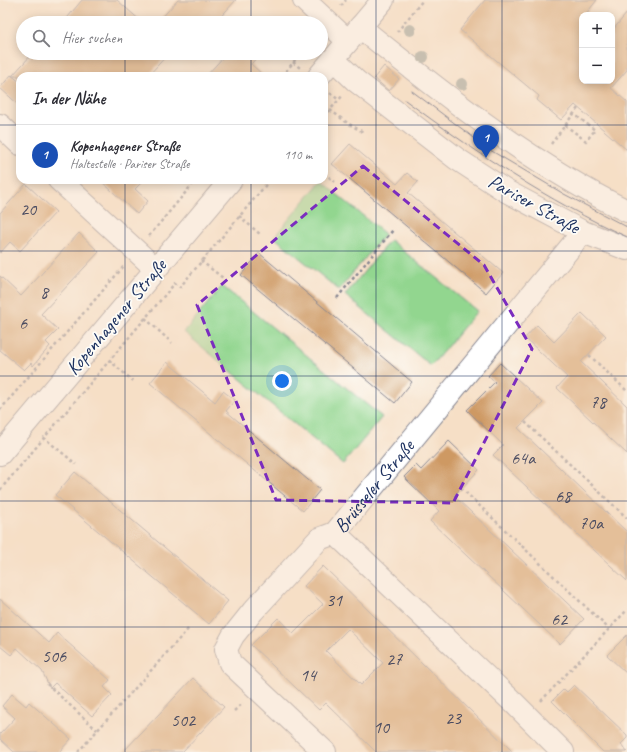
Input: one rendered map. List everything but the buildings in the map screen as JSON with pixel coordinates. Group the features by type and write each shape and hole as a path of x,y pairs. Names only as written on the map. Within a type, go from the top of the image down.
{"street":[{"name":"Pariser Straße","path":"304,0 328,16"},
{"path":"322,72 383,0"},
{"name":"Pariser Straße","path":"328,16 512,144 602,198 627,211"},
{"name":"Pariser Straße","path":"333,59 356,81 457,159 506,191 583,232 627,249"},
{"path":"0,126 16,140"},
{"path":"63,184 156,269"},
{"name":"Kopenhagener Straße","path":"0,454 228,184"},
{"name":"Brüsseler Straße","path":"563,752 335,532 583,232"},
{"path":"325,752 230,663 226,649 233,636 253,611 319,539 335,532"}],"path":[{"path":"396,34 423,0"},
{"path":"285,72 295,60"},
{"path":"328,112 339,100"},
{"path":"549,147 578,108"},
{"path":"330,110 363,132"},
{"path":"565,125 586,141 595,130 574,114"},
{"path":"328,176 335,182"},
{"path":"0,410 193,184"},
{"path":"0,490 43,437 175,283 180,287 267,184"},
{"path":"240,216 261,235"},
{"path":"337,298 393,230"},
{"path":"201,261 223,278"},
{"path":"145,318 172,343"},
{"path":"589,355 627,391"},
{"path":"109,360 133,381"},
{"path":"525,422 627,518"},
{"path":"43,437 76,464"},
{"path":"4,476 8,480"},
{"path":"461,488 609,629"},
{"path":"527,716 627,610"},
{"path":"78,752 189,628"},
{"path":"47,684 97,730"}],"highlighted area":[{"path":"363,166 484,265 532,349 453,503 276,500 197,305"}],"green space":[{"path":"318,184 325,184 385,234 339,290 274,237"},
{"path":"390,240 477,311 431,366 345,295"},
{"path":"222,286 382,417 343,464 184,332"}],"tram line":[{"path":"412,91 490,150 564,194 627,227"},
{"path":"405,100 485,157 540,192 627,237"}],"place":[{"name":"Kopenhagener Straße","path":"486,158"}]}
